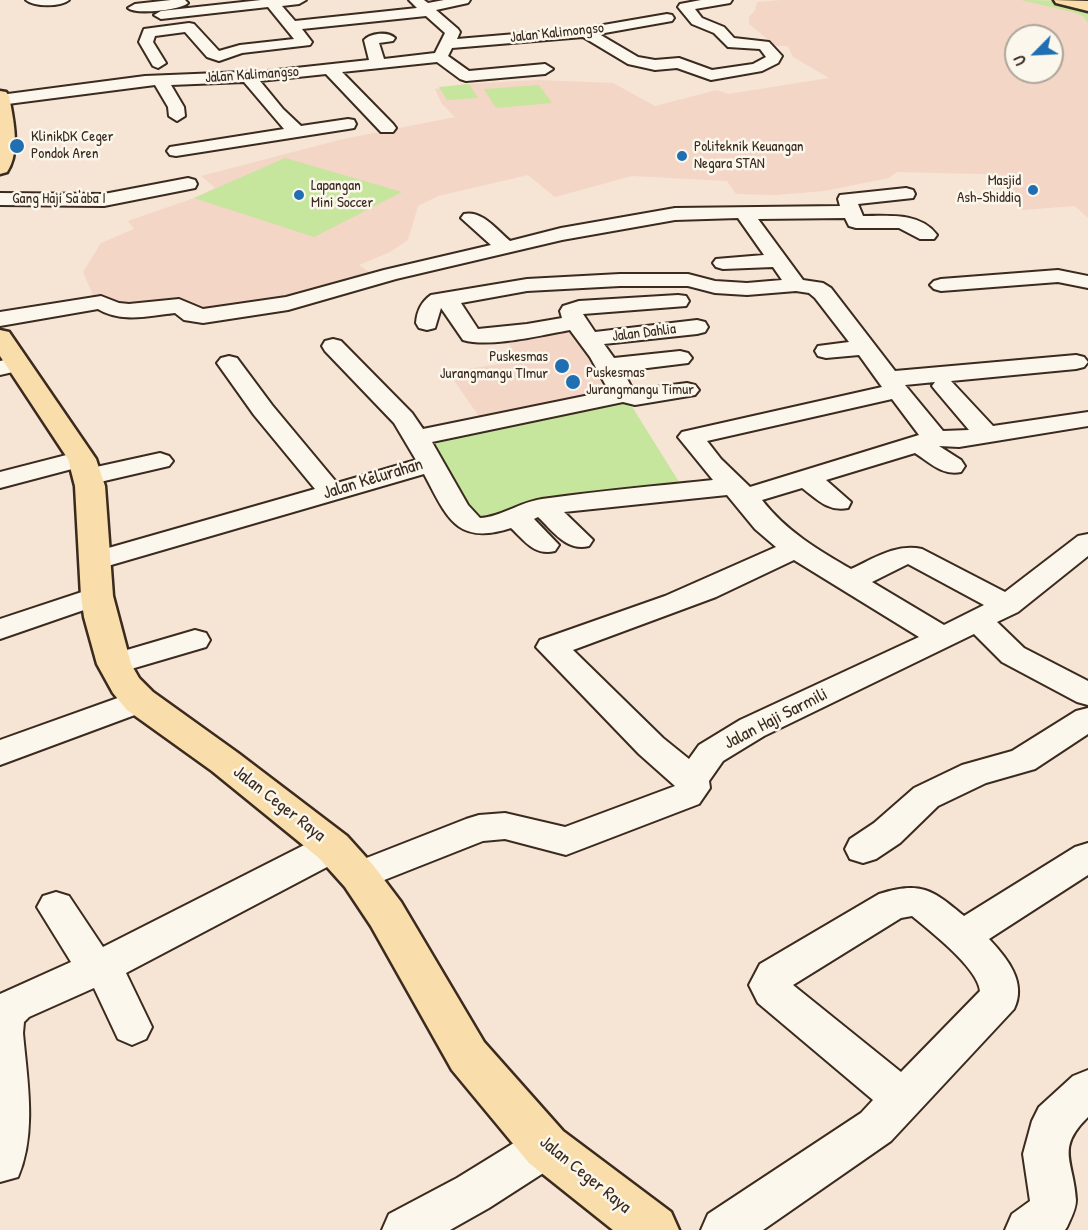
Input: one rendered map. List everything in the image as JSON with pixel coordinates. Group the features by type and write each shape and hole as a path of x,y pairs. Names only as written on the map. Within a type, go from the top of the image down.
{"main road":[{"path":"1062,0 1088,4"},
{"path":"1075,0 1088,4"},
{"path":"0,99 6,138 6,152 0,168"},
{"name":"Jalan Ceger Raya","path":"6,356 84,468 90,486 95,578 114,664 125,685 140,701 225,762 333,847 359,876 386,914 468,1056 546,1147 653,1230"}],"street":[{"path":"33,0 62,0"},
{"path":"135,8 208,0"},
{"path":"274,6 298,0"},
{"path":"135,8 228,3 274,6 404,0"},
{"path":"291,26 463,0"},
{"path":"586,32 633,61 655,65 679,63 711,75 757,68 773,60 774,56 764,45 730,43 722,38 719,30 692,17 685,8 725,0"},
{"path":"228,3 267,46"},
{"path":"189,27 213,56 304,42 274,6"},
{"path":"424,6 452,30 453,34 444,51 464,75 545,69"},
{"path":"135,8 149,32"},
{"name":"Jalan Kalimongso","path":"444,51 511,32 586,32 682,27 659,11 685,8"},
{"path":"341,20 355,36"},
{"path":"158,63 146,42 145,38 149,32 206,25"},
{"path":"378,64 371,40 388,38"},
{"path":"404,42 409,60"},
{"name":"Jalan Kalimangso","path":"0,99 138,81 248,77 378,64 409,60 444,51"},
{"path":"330,69 387,128"},
{"path":"248,77 277,113 296,131"},
{"path":"160,80 178,110 177,116"},
{"path":"176,152 348,124"},
{"name":"Gang Haji Sa'aba I","path":"0,200 104,200 188,184"},
{"path":"906,194 847,199 856,222 903,222 927,235"},
{"path":"0,319 101,302 113,309 129,311 179,306 192,315 203,316 288,303 391,274 561,234 675,214 852,212"},
{"path":"744,213 796,285"},
{"path":"471,218 506,248"},
{"path":"723,263 779,261"},
{"path":"336,265 366,281"},
{"path":"391,274 440,301 452,305 471,335 527,331 574,322"},
{"path":"941,285 1067,276 1088,282"},
{"path":"427,323 427,313 432,305 440,301 527,285 620,280 688,280 715,287 747,289 796,285 820,290 893,385 926,435 952,466"},
{"path":"507,292 527,331"},
{"path":"620,396 609,366 591,339 574,322 571,311 579,308 678,301"},
{"name":"Jalan Dahlia","path":"591,339 697,327"},
{"path":"333,346 398,413 417,438"},
{"path":"826,351 865,348"},
{"path":"609,366 680,358"},
{"path":"943,638 795,548 765,523 739,491 712,465 691,437 893,385 1076,362"},
{"path":"229,363 263,410 331,492"},
{"path":"944,386 986,434"},
{"name":"Jalan Kelurahan","path":"0,629 95,578 331,492 431,464 417,438 620,396 635,398 687,390"},
{"path":"431,464 468,524 490,525 543,507 574,501 739,491 816,475 926,435 952,413"},
{"path":"926,435 959,439 1088,419"},
{"path":"0,480 84,468 160,461"},
{"path":"816,475 843,495"},
{"path":"543,507 588,535 574,501"},
{"path":"515,516 545,545"},
{"name":"Jalan Haji Sarmili","path":"359,876 479,828 505,826 559,841 573,840 687,795 693,788 692,780 711,753 752,728 943,638 1007,605 1088,542"},
{"path":"692,780 651,746 551,647 679,603 748,574 795,548"},
{"path":"848,582 902,556 912,555 1007,605"},
{"path":"977,620 1013,655 1088,694"},
{"path":"114,664 195,640"},
{"path":"0,753 140,701"},
{"path":"863,849 887,833 926,797 974,774 1023,760 1088,719"},
{"path":"2,1162 8,1108 2,1033 5,1014 15,1005 100,968 333,847"},
{"path":"961,937 1088,857"},
{"path":"724,1230 876,1126 903,1099 1000,998 1002,989 997,976 961,937 926,906 914,901 904,902 869,917 770,980 772,991 903,1099"},
{"path":"56,907 100,968 132,1027"},
{"path":"1028,1230 1045,1219 1051,1211 1053,1201 1045,1154 1054,1121 1088,1089"},
{"path":"405,1230 473,1193 546,1147"}],"shaded area":[{"name":"Politeknik Keuangan Negara STAN","path":"782,0 1029,0 1088,14 1088,218 1075,206 1021,210 985,174 897,172 889,178 824,191 776,195 736,194 727,181 632,176 555,197 528,175 438,196 418,206 408,240 390,252 359,265 376,277 329,292 187,316 181,304 108,310 95,300 83,272 101,243 134,229 128,221 197,197 215,188 201,176 339,140 455,117 442,104 435,89 465,84 538,80 613,83 655,106 717,90 728,94 829,78 793,57 788,46 776,46 749,24 749,17 755,10 757,2"},
{"path":"565,330 584,341 619,395 483,422 448,372 519,361 505,338"}],"green space":[{"path":"1021,0 1088,1 1088,23 1084,17 1076,13"},
{"path":"469,84 478,98 447,100 439,87"},
{"path":"539,85 552,103 496,108 484,89"},
{"name":"Lapangan Mini Soccer","path":"285,158 402,192 314,237 194,198"},
{"path":"619,395 631,405 684,490 578,500 464,518 418,436"}],"place":[{"name":"KlinikDK Ceger Pondok Aren","path":"17,146"},
{"name":"Politeknik Keuangan Negara STAN","path":"682,156"},
{"name":"Masjid Ash-Shiddiq","path":"1033,190"},
{"name":"Lapangan Mini Soccer","path":"299,195"},
{"name":"Puskesmas Jurangmangu TImur","path":"562,366"},
{"name":"Puskesmas Jurangmangu Timur","path":"573,382"}]}
